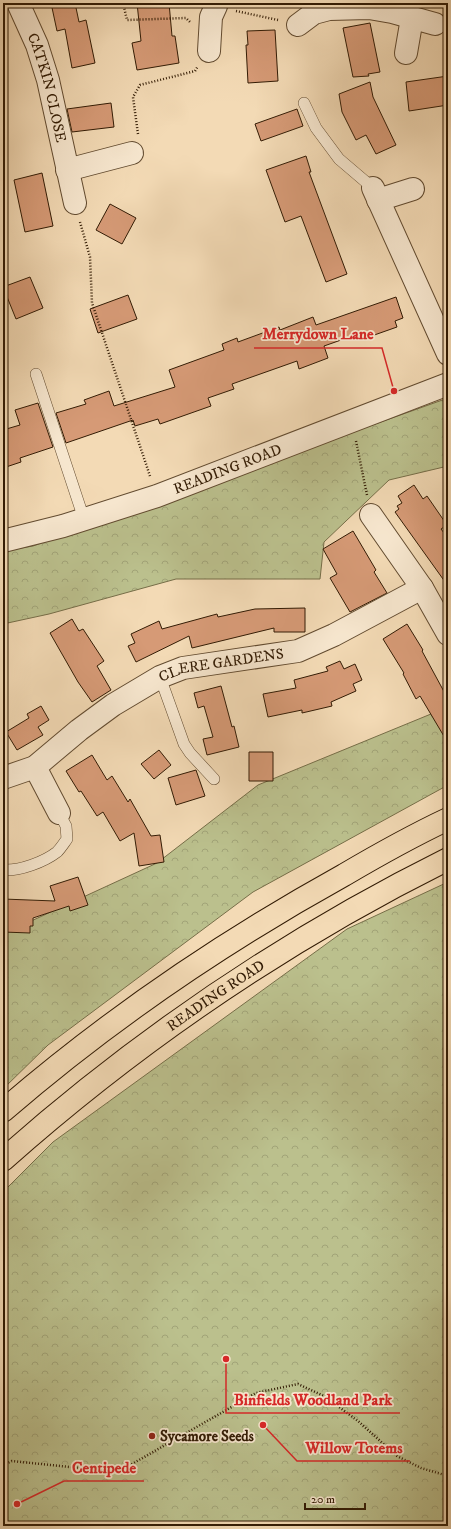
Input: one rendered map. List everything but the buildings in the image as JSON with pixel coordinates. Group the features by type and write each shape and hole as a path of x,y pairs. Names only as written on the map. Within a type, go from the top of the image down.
{"highway":[{"path":"3,1111 79,1050 140,1004 250,930 344,874 448,819"},
{"name":"READING ROAD","path":"3,1160 46,1122 86,1090 197,1007 248,973 336,919 390,888 448,859"}],"street":[{"path":"210,44 211,17 216,5"},
{"path":"298,25 314,13 328,6 369,8 392,12 435,24"},
{"name":"CATKIN CLOSE","path":"13,7 37,45 48,80 75,203"},
{"path":"406,53 412,18"},
{"path":"67,170 132,153"},
{"path":"413,189 376,194 448,354"},
{"name":"READING ROAD","path":"3,541 56,528 157,496 448,384"},
{"path":"371,515 422,588 448,634"},
{"name":"CLERE GARDENS","path":"3,778 35,767 79,730 112,705 160,677 190,666 298,651 334,635 422,588"},
{"path":"35,767 60,813"}],"lane":[{"path":"304,103 316,128 339,159 376,194"},
{"path":"36,374 84,519"},
{"path":"160,677 184,744 193,757 214,779"},
{"path":"3,870 24,867 42,861 58,851 67,839 66,826 60,813"}],"path":[{"path":"123,3 127,20 186,18 210,44 195,71 140,85 133,97 140,146 132,153"},
{"path":"216,5 298,25"},
{"path":"75,203 90,257 92,303 157,496"},
{"path":"348,422 357,444 371,515"},
{"path":"3,1465 12,1461 118,1472 256,1393 298,1384 324,1396 358,1421 397,1456 421,1468 448,1476"}],"green space":[{"path":"448,398 448,466 389,480 324,542 320,579 176,579 49,614 3,624 3,551 33,546"},
{"path":"448,707 448,785 253,892 48,1045 3,1089 3,934 157,863 258,785"},
{"path":"448,882 448,1526 3,1526 3,1192 53,1142 347,929"}],"place":[{"name":"Merrydown Lane","path":"394,391"},
{"name":"Binfields Woodland Park","path":"226,1359"},
{"name":"Willow Totems","path":"263,1425"},
{"name":"Sycamore Seeds","path":"152,1436"},
{"name":"Centipede","path":"17,1504"}]}
